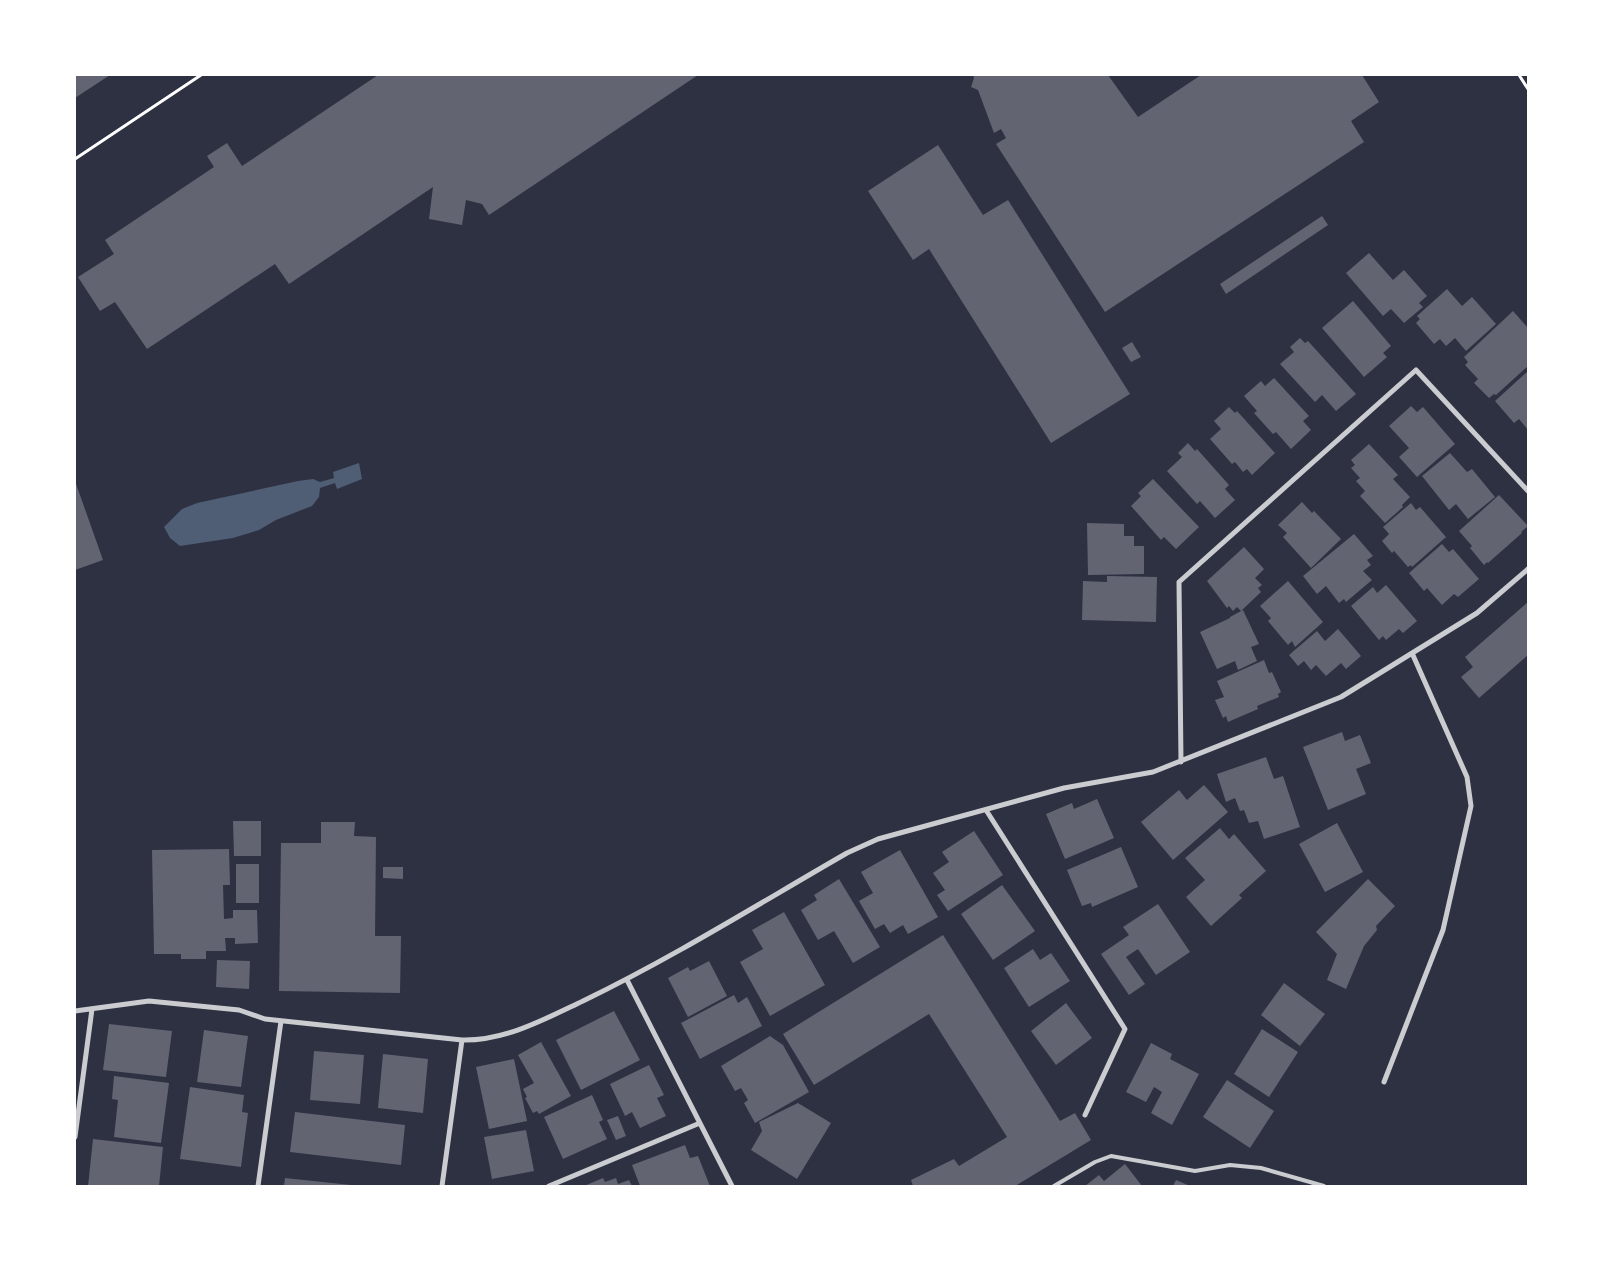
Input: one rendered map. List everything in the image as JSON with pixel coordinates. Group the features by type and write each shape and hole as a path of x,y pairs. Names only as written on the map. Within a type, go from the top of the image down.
{"street":[{"path":"1181,762 1179,582 1416,370 1528,491"},
{"path":"75,1011 149,1001 239,1010 265,1019 281,1021 462,1040 507,1034 542,1021 627,980 847,853 878,840 1064,788 1153,772 1341,697 1477,613 1528,569"},
{"path":"1384,1082 1443,930 1471,806 1467,777 1412,653"},
{"path":"986,810 1125,1029 1085,1115"},
{"path":"627,980 732,1186"},
{"path":"75,1137 92,1009"},
{"path":"258,1186 281,1021"},
{"path":"442,1186 462,1040"},
{"path":"549,1186 700,1123"}],"lane":[{"path":"1054,1186 1095,1162 1110,1156 1195,1172 1230,1164 1261,1168 1324,1186"}],"path":[{"path":"75,159 201,75"},
{"path":"1519,75 1528,89"}],"water":[{"path":"359,463 362,479 337,489 335,483 320,488 319,497 312,506 276,520 259,530 233,538 180,546 170,538 164,527 182,509 197,503 298,481 313,479 320,482 334,478 333,472"}],"building":[{"path":"75,75 110,75 75,98"},
{"path":"378,75 698,75 489,215 482,204 466,200 462,225 429,219 433,187 289,284 275,264 147,349 115,302 100,311 78,277 114,254 105,240 214,167 207,156 227,143 242,166"},
{"path":"973,75 1108,75 1138,117 1201,75 1362,75 1379,102 1351,121 1364,142 1105,312 996,144 1006,138 1001,129 994,133 978,90 971,87"},
{"path":"938,145 983,215 1008,200 1130,394 1051,443 929,249 913,260 868,191"},
{"path":"1322,216 1328,225 1226,294 1220,284"},
{"path":"1369,253 1393,280 1404,270 1427,296 1419,303 1423,307 1404,323 1391,309 1383,316 1346,273"},
{"path":"1447,289 1462,306 1472,297 1496,324 1466,351 1455,338 1446,346 1440,339 1434,344 1416,323 1420,319 1417,316"},
{"path":"1353,301 1391,346 1383,353 1387,357 1364,377 1322,328"},
{"path":"1513,311 1528,328 1528,366 1496,395 1494,394 1489,398 1474,383 1478,379 1465,365 1468,362 1464,357"},
{"path":"1300,338 1305,343 1308,341 1356,394 1336,411 1322,395 1315,402 1280,364 1294,352 1290,347"},
{"path":"1132,342 1141,357 1131,362 1122,348"},
{"path":"1528,371 1528,430 1519,419 1514,423 1495,401"},
{"path":"1274,378 1309,416 1303,421 1311,430 1291,449 1276,432 1273,434 1254,413 1257,411 1244,396 1261,381 1265,386"},
{"path":"1411,406 1417,412 1423,407 1455,444 1417,477 1399,457 1409,448 1389,426"},
{"path":"1229,407 1235,413 1237,411 1275,453 1252,475 1247,469 1243,472 1235,462 1232,464 1210,439 1221,429 1214,421"},
{"path":"1188,443 1195,451 1197,449 1229,485 1225,489 1235,500 1215,518 1200,501 1197,504 1167,471 1182,457 1178,453"},
{"path":"1369,444 1398,475 1393,479 1410,497 1402,505 1403,507 1385,523 1360,496 1365,491 1356,481 1360,478 1351,468 1355,465 1351,460"},
{"path":"1450,453 1467,472 1472,469 1495,497 1468,519 1456,504 1449,510 1422,476"},
{"path":"1153,479 1199,527 1176,549 1164,537 1161,540 1131,506 1141,496 1138,493"},
{"path":"75,481 103,560 75,570"},
{"path":"1499,495 1528,526 1484,565 1470,548 1472,546 1459,531"},
{"path":"1302,502 1312,513 1314,511 1341,539 1311,568 1283,537 1287,533 1278,525"},
{"path":"1411,503 1416,510 1420,507 1446,537 1412,567 1411,565 1408,567 1382,541 1389,534 1383,527"},
{"path":"1087,523 1124,524 1124,536 1134,536 1134,546 1144,546 1144,574 1088,575"},
{"path":"1354,534 1373,556 1367,560 1371,565 1363,571 1372,580 1346,602 1344,599 1339,603 1326,586 1317,594 1303,576"},
{"path":"1442,544 1449,552 1453,549 1479,579 1458,597 1454,594 1442,605 1427,588 1424,591 1409,573"},
{"path":"1244,547 1264,569 1255,578 1262,585 1258,588 1261,592 1241,611 1237,607 1233,611 1229,606 1227,608 1207,581"},
{"path":"1107,576 1157,577 1156,622 1082,620 1083,581 1107,582"},
{"path":"1288,581 1323,622 1295,647 1292,641 1288,645 1268,621 1271,618 1260,606"},
{"path":"1386,585 1417,621 1403,633 1399,629 1386,640 1383,636 1379,640 1351,606 1373,587 1377,593"},
{"path":"1528,602 1528,655 1479,698 1461,677 1473,667 1465,657"},
{"path":"1243,610 1259,644 1251,647 1257,661 1238,670 1235,661 1217,669 1200,632"},
{"path":"1338,629 1361,656 1346,669 1341,663 1326,676 1316,665 1311,670 1304,661 1298,666 1289,655 1317,631 1325,641"},
{"path":"1264,660 1269,673 1272,672 1281,692 1278,694 1279,697 1257,706 1258,709 1228,722 1226,716 1223,718 1215,700 1224,697 1217,681"},
{"path":"1342,732 1345,741 1360,735 1371,763 1356,769 1366,794 1328,810 1303,747"},
{"path":"1266,757 1274,779 1283,776 1300,827 1264,839 1258,821 1249,823 1244,810 1240,811 1235,798 1226,802 1217,774"},
{"path":"1204,785 1228,812 1173,860 1141,822 1179,790 1187,800"},
{"path":"1097,799 1114,838 1065,859 1046,814 1072,803 1074,809"},
{"path":"233,821 261,821 261,856 234,856"},
{"path":"321,822 355,822 354,836 376,837 375,936 401,936 400,993 279,991 281,843 321,843"},
{"path":"1337,823 1363,872 1325,892 1299,844"},
{"path":"1220,828 1229,839 1234,834 1266,871 1239,895 1242,898 1211,926 1186,897 1205,880 1185,858"},
{"path":"974,831 1003,875 948,911 937,895 945,890 933,873 949,862 942,852"},
{"path":"1121,847 1138,887 1092,907 1091,903 1082,906 1067,870"},
{"path":"229,849 230,885 223,885 224,919 233,918 233,910 257,910 258,943 235,944 235,938 225,938 226,951 206,951 206,959 181,959 181,954 154,954 152,850"},
{"path":"900,850 938,917 908,934 903,925 890,933 884,924 875,929 859,901 873,893 861,872"},
{"path":"236,864 259,864 259,903 236,903"},
{"path":"383,867 403,867 403,879 383,878"},
{"path":"839,879 880,947 853,963 834,931 818,940 801,910 817,900 814,895"},
{"path":"1368,879 1395,906 1376,926 1377,930 1364,946 1346,989 1327,980 1337,954 1316,932"},
{"path":"1002,885 1035,931 993,960 961,914"},
{"path":"1158,904 1190,952 1156,975 1138,949 1126,957 1145,984 1129,995 1101,954 1129,935 1123,927"},
{"path":"784,912 825,985 770,1016 740,962 763,949 752,930"},
{"path":"943,935 1060,1121 1075,1113 1091,1140 1015,1186 913,1186 911,1180 954,1159 959,1166 1007,1137 929,1014 814,1085 783,1034"},
{"path":"1033,949 1040,960 1051,953 1070,981 1029,1007 1004,968"},
{"path":"217,960 250,961 249,989 216,987"},
{"path":"709,961 727,996 688,1017 668,978 688,967 690,971"},
{"path":"1284,983 1325,1014 1300,1046 1261,1015"},
{"path":"734,995 738,1003 747,997 762,1026 700,1059 681,1023"},
{"path":"1066,1003 1092,1038 1056,1065 1031,1031"},
{"path":"614,1011 640,1060 581,1090 556,1040"},
{"path":"109,1024 172,1031 166,1077 103,1070"},
{"path":"1262,1029 1298,1052 1269,1097 1234,1074"},
{"path":"204,1030 248,1036 241,1087 197,1082"},
{"path":"770,1036 783,1045 809,1092 755,1123 744,1103 748,1100 741,1088 735,1091 721,1066"},
{"path":"541,1042 571,1096 539,1114 537,1111 533,1113 525,1098 527,1097 523,1089 534,1083 518,1055"},
{"path":"1151,1043 1172,1054 1170,1059 1199,1074 1172,1125 1151,1113 1162,1092 1154,1087 1146,1102 1126,1092"},
{"path":"314,1051 364,1055 360,1104 310,1100"},
{"path":"383,1054 428,1059 423,1113 378,1108"},
{"path":"514,1059 527,1121 489,1129 476,1067"},
{"path":"649,1065 664,1095 657,1098 666,1116 640,1128 632,1112 625,1116 610,1084"},
{"path":"114,1076 169,1083 161,1143 114,1137 118,1100 112,1099"},
{"path":"1227,1080 1274,1111 1250,1148 1203,1117"},
{"path":"190,1087 244,1095 242,1112 248,1113 241,1167 180,1159"},
{"path":"592,1095 603,1120 599,1122 607,1139 563,1159 544,1117"},
{"path":"798,1103 831,1123 797,1179 751,1150 762,1131 759,1122"},
{"path":"295,1112 405,1125 401,1165 290,1152"},
{"path":"618,1116 626,1136 616,1140 607,1120"},
{"path":"526,1130 534,1171 492,1179 484,1137"},
{"path":"93,1139 163,1147 159,1186 88,1186"},
{"path":"685,1145 690,1158 698,1156 710,1186 640,1186 632,1165"},
{"path":"1125,1164 1142,1186 1085,1186 1099,1175 1104,1181"},
{"path":"285,1178 351,1185 351,1186 284,1186"},
{"path":"603,1178 605,1182 616,1178 618,1184 629,1180 632,1186 584,1186"},
{"path":"1176,1180 1190,1186 1173,1186"}]}
